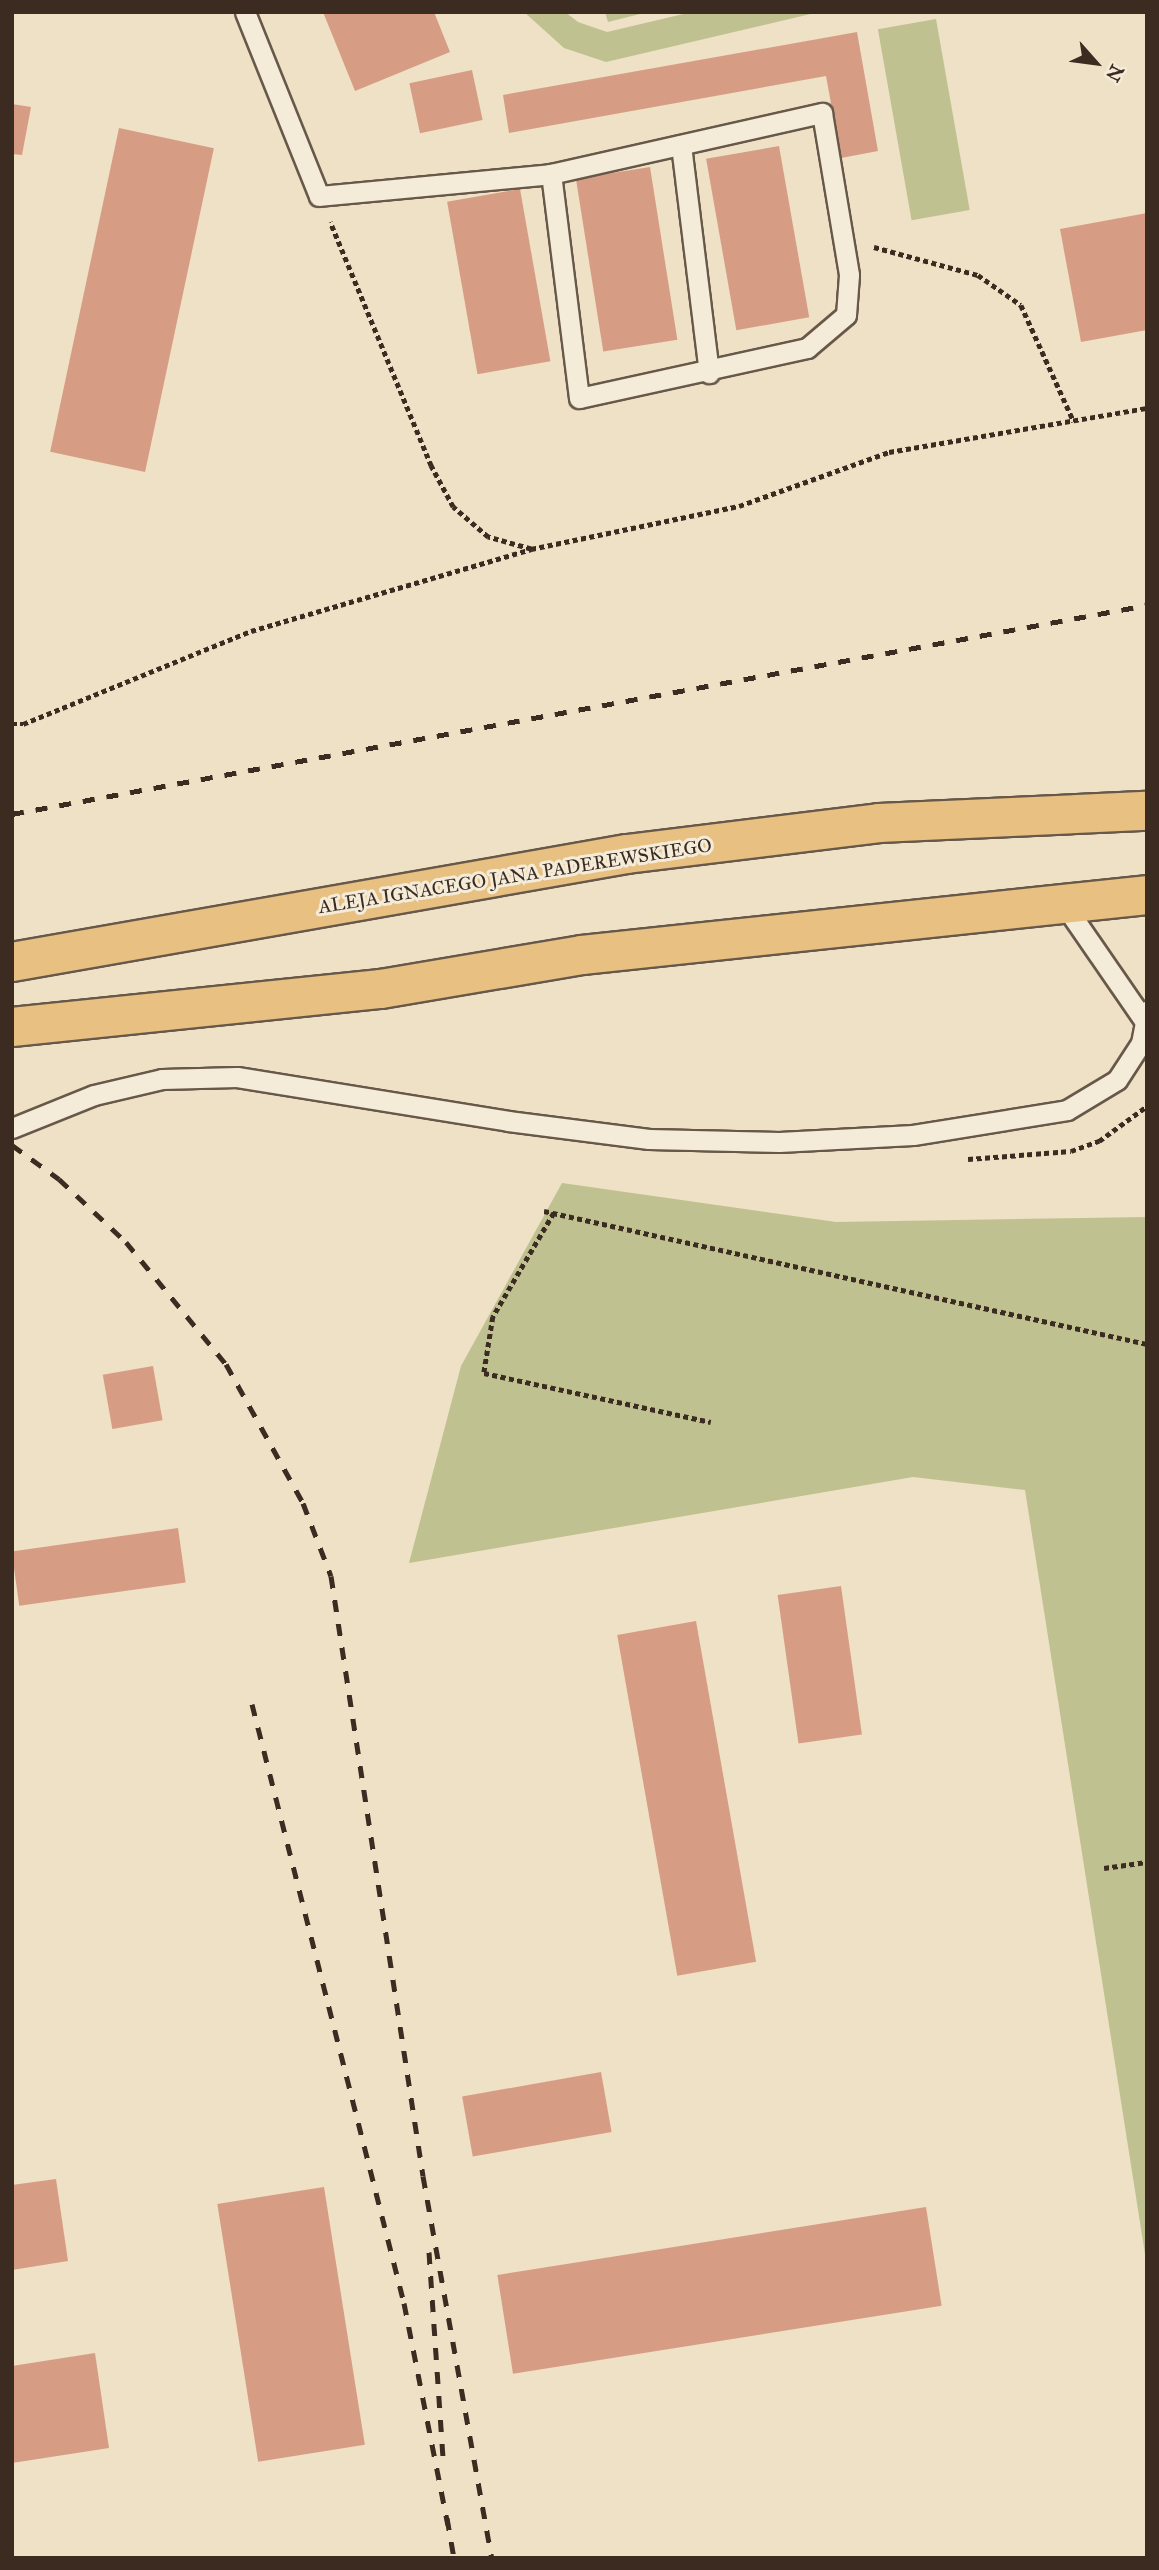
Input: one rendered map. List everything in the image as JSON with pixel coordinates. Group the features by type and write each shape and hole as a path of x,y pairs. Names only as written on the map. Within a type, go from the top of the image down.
{"main road":[{"name":"ALEJA IGNACEGO JANA PADEREWSKIEGO","path":"12,962 626,854 879,823 1147,811"},
{"path":"12,1027 382,989 582,955 1147,895"}],"lane":[{"path":"245,12 319,195 551,174 822,113 849,275 846,315 807,348 709,373 579,398 551,174"},
{"path":"681,145 709,373"},
{"path":"12,1128 94,1095 162,1079 237,1077 508,1121 649,1139 779,1142 913,1135 1067,1110 1117,1080 1141,1043 1145,1015 1063,903"}],"path":[{"path":"319,195 431,466 453,507 488,537 531,549"},
{"path":"843,238 978,275 1021,305 1074,422"},
{"path":"12,724 23,724 251,631 531,549 739,506 889,452 1147,408"},
{"path":"544,1211 1147,1344"},
{"path":"554,1213 493,1317 484,1373 711,1422"},
{"path":"1104,1868 1147,1862"}],"green space":[{"path":"524,12 565,12 578,22 607,32 692,12 819,12 606,62 564,48"},
{"path":"605,12 648,12 608,22"},
{"path":"936,19 970,210 912,220 878,29"},
{"path":"562,1183 836,1222 1147,1217 1147,2267 1025,1490 913,1477 409,1563 461,1366"}],"building":[{"path":"323,12 434,12 450,52 355,91"},
{"path":"857,32 878,151 841,158 826,76 509,133 503,95"},
{"path":"472,70 483,120 420,133 409,83"},
{"path":"12,104 31,107 22,155 12,154"},
{"path":"119,128 214,148 145,472 50,452"},
{"path":"779,146 809,317 736,330 706,159"},
{"path":"650,167 677,340 603,352 576,179"},
{"path":"520,189 550,361 478,374 447,202"},
{"path":"1147,213 1147,330 1081,342 1060,229"},
{"path":"153,1366 163,1420 112,1429 103,1375"},
{"path":"178,1528 186,1582 19,1606 12,1551"},
{"path":"841,1586 862,1735 798,1743 778,1595"},
{"path":"696,1621 756,1962 677,1976 617,1635"},
{"path":"601,2072 612,2132 473,2157 462,2096"},
{"path":"56,2179 68,2261 12,2270 12,2185"},
{"path":"324,2187 365,2445 258,2462 217,2204"},
{"path":"926,2207 942,2306 513,2374 497,2275"},
{"path":"95,2353 109,2448 12,2463 12,2366"}],"railway":[{"path":"12,814 1147,605"},
{"path":"12,1145 59,1179 126,1242 226,1364 303,1503 331,1576 423,2176 492,2558"},
{"path":"252,1704 404,2303 448,2525"},
{"path":"429,2252 443,2458"},
{"path":"447,2518 454,2558"}]}
